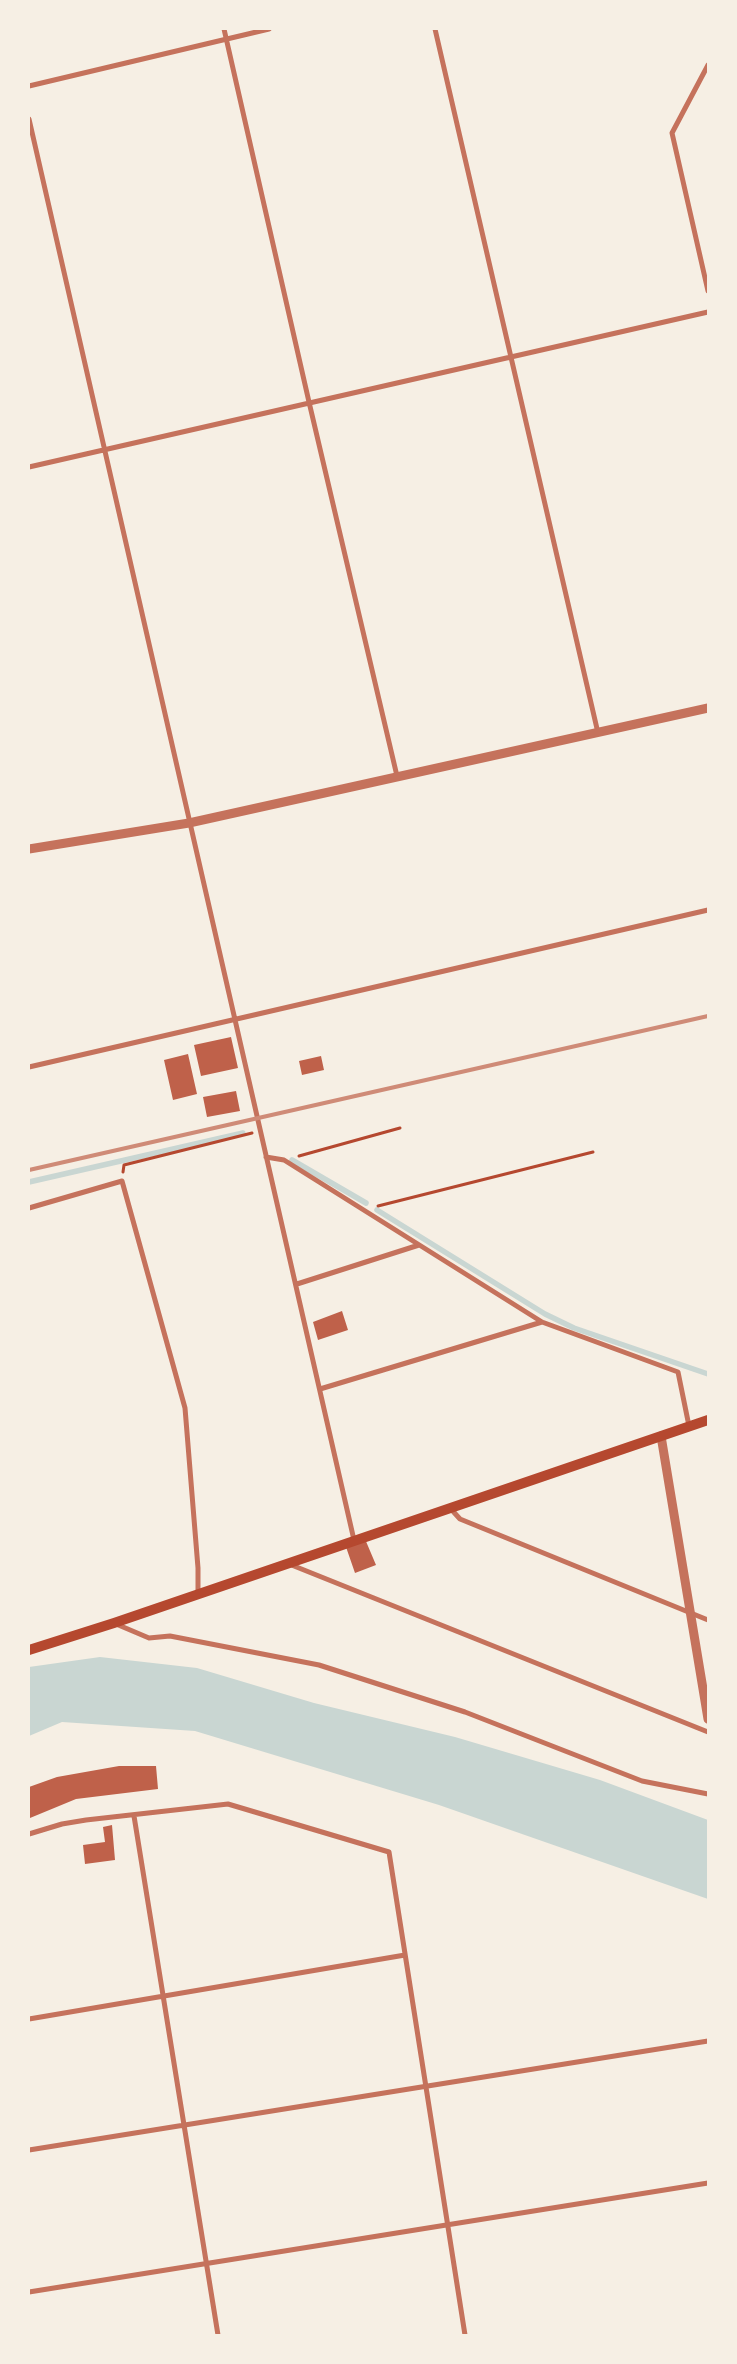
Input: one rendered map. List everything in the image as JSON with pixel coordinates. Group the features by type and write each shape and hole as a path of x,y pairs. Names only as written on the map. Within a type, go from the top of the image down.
{"main road":[{"path":"29,1650 114,1623 708,1420"}],"street":[{"path":"224,29 397,776"},
{"path":"29,86 269,29"},
{"path":"435,29 598,733"},
{"path":"708,65 672,133 708,291"},
{"path":"29,120 354,1540"},
{"path":"29,466 708,312"},
{"path":"29,849 190,823 708,708"},
{"path":"29,1067 235,1021 708,910"},
{"path":"266,1157 284,1160 542,1322 678,1372 689,1426"},
{"path":"29,1208 122,1180 185,1408 198,1568 198,1593"},
{"path":"296,1284 419,1245"},
{"path":"320,1389 542,1322"},
{"path":"661,1436 692,1613 708,1719"},
{"path":"449,1508 460,1519 708,1620"},
{"path":"288,1564 708,1732"},
{"path":"114,1623 148,1638 170,1636 318,1665 466,1712 642,1781 708,1794"},
{"path":"29,1834 62,1824 228,1804 389,1852 424,2086 465,2335"},
{"path":"134,1816 186,2125 218,2335"},
{"path":"29,2019 404,1955"},
{"path":"29,2150 708,2041"},
{"path":"29,2292 708,2182"}],"path":[{"path":"284,1160 400,1128"},
{"path":"122,1180 124,1165 260,1131"},
{"path":"363,1210 592,1152"}],"shaded area":[{"path":"100,1657 197,1668 314,1703 455,1737 600,1780 708,1820 708,1899 439,1805 195,1731 62,1722 29,1736 29,1667"}],"building":[{"path":"231,1037 238,1068 201,1076 194,1045"},
{"path":"188,1054 197,1094 173,1100 164,1060"},
{"path":"321,1056 324,1070 302,1075 299,1061"},
{"path":"236,1091 240,1111 207,1117 203,1097"},
{"path":"342,1311 348,1330 318,1340 313,1322"},
{"path":"365,1539 376,1565 355,1573 346,1547"},
{"path":"119,1766 156,1766 158,1789 76,1799 30,1818 29,1787 57,1777"},
{"path":"112,1825 115,1860 85,1864 83,1845 105,1842 103,1827"}],"waterway":[{"path":"29,1182 243,1133"},
{"path":"292,1160 366,1203"},
{"path":"377,1210 545,1314 574,1328 708,1374"}],"railway":[{"path":"29,1170 708,1016"}]}
